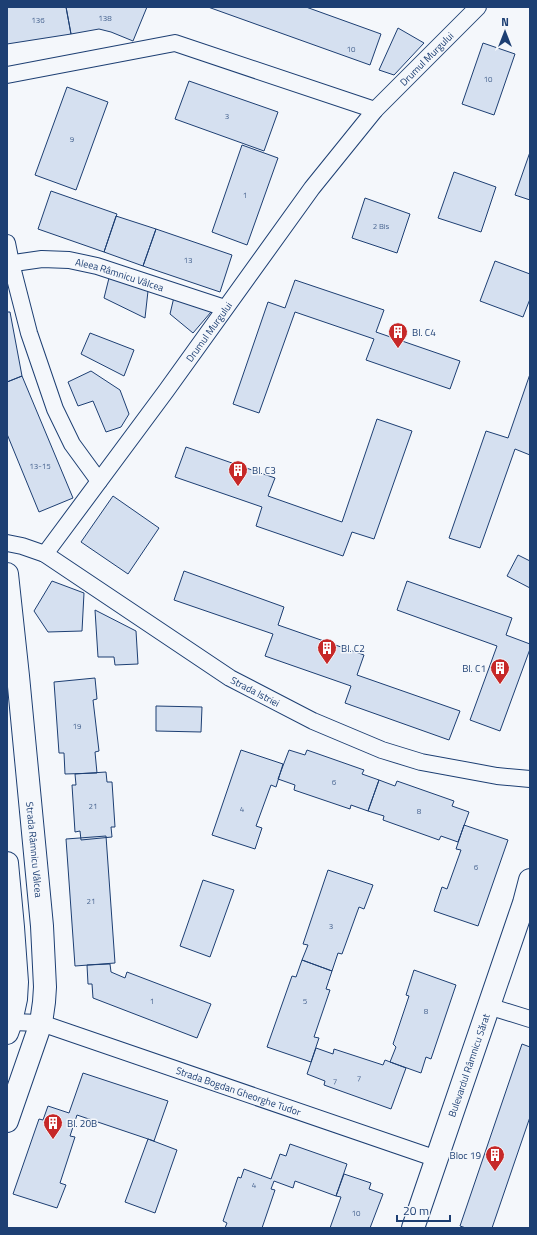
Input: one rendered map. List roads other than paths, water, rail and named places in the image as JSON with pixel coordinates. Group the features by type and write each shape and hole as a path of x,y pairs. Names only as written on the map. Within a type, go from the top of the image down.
{"street":[{"name":"Drumul Murgului","path":"45,554 166,391 312,188 375,110 478,7"},
{"path":"7,75 175,43 375,110"},
{"path":"7,243 9,263 29,333 55,409 72,444 99,481"},
{"name":"Aleea Râmnicu Vâlcea","path":"9,263 42,259 69,260 97,266 225,308"},
{"name":"Strada Istriei","path":"7,543 22,546 45,554 230,678 314,721 382,750 421,762 483,774 530,779"},
{"name":"Strada Râmnicu Vâlcea","path":"7,574 13,676 44,960 44,1002 41,1023 7,1120"},
{"path":"7,863 17,982 16,999 8,1026"},
{"name":"Bulevardul Râmnicu Sărat","path":"416,1227 437,1158 488,1006 527,898 530,880"},
{"path":"488,1006 530,1019"},
{"name":"Strada Bogdan Gheorghe Tudor","path":"8,1026 41,1023 437,1158"}],"place":[{"name":"Bl. C4","path":"398,349"},
{"name":"Bl. C3","path":"238,487"},
{"name":"Bl. C2","path":"327,665"},
{"name":"Bl. C1","path":"500,685"},
{"name":"Bl. 20B","path":"53,1140"},
{"name":"Bloc 19","path":"495,1172"}]}
